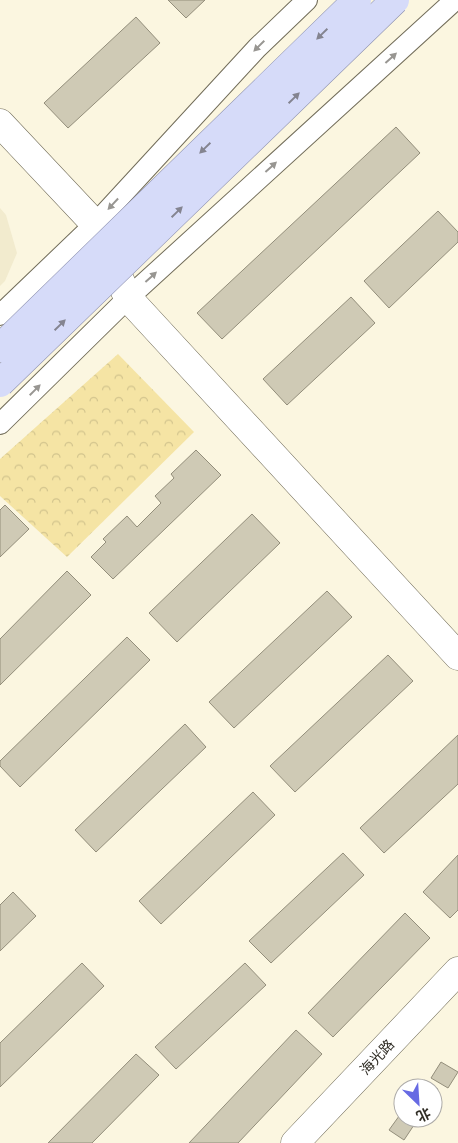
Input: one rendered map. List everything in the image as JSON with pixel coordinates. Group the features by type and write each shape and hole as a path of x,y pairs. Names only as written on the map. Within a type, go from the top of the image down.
{"main road":[{"path":"0,348 357,0"},
{"path":"0,383 395,0"}],"street":[{"path":"0,315 95,224 257,48 307,0"},
{"path":"0,424 128,298 455,0"},
{"path":"0,123 95,224 128,298 458,656"},
{"name":"海光路","path":"296,1143 458,971"}],"shaded area":[{"path":"0,208 6,215 17,253 5,281 0,286"}],"green space":[{"path":"118,354 194,432 67,557 0,496 0,459"}],"building":[{"path":"168,0 205,0 186,18"},
{"path":"136,17 160,43 68,128 44,103"},
{"path":"396,127 420,153 222,339 197,313"},
{"path":"438,211 458,232 458,242 389,308 364,281"},
{"path":"351,297 375,323 287,405 263,379"},
{"path":"196,450 221,475 113,579 91,557 106,542 103,539 127,516 137,527 161,503 155,496 174,478 171,474"},
{"path":"5,505 29,529 0,557 0,510"},
{"path":"252,514 280,543 177,642 149,613"},
{"path":"67,571 91,595 0,685 0,639"},
{"path":"327,591 352,617 234,728 209,702"},
{"path":"127,637 150,660 20,787 0,766 0,761"},
{"path":"388,655 413,681 295,792 270,766"},
{"path":"185,724 206,747 96,852 75,830"},
{"path":"458,735 458,784 384,853 360,828"},
{"path":"253,792 275,815 161,924 139,901"},
{"path":"343,853 364,875 271,963 249,941"},
{"path":"458,855 458,910 450,918 423,892"},
{"path":"13,892 36,916 0,951 0,905"},
{"path":"405,913 430,938 333,1037 308,1013"},
{"path":"82,963 104,986 0,1087 0,1043"},
{"path":"245,963 266,985 176,1069 155,1047"},
{"path":"296,1030 322,1054 238,1143 189,1143"},
{"path":"136,1054 159,1075 92,1143 48,1143"},
{"path":"441,1062 458,1072 448,1088 443,1085 443,1078 431,1078"},
{"path":"393,1124 393,1128 412,1128 404,1140 389,1130"}]}
